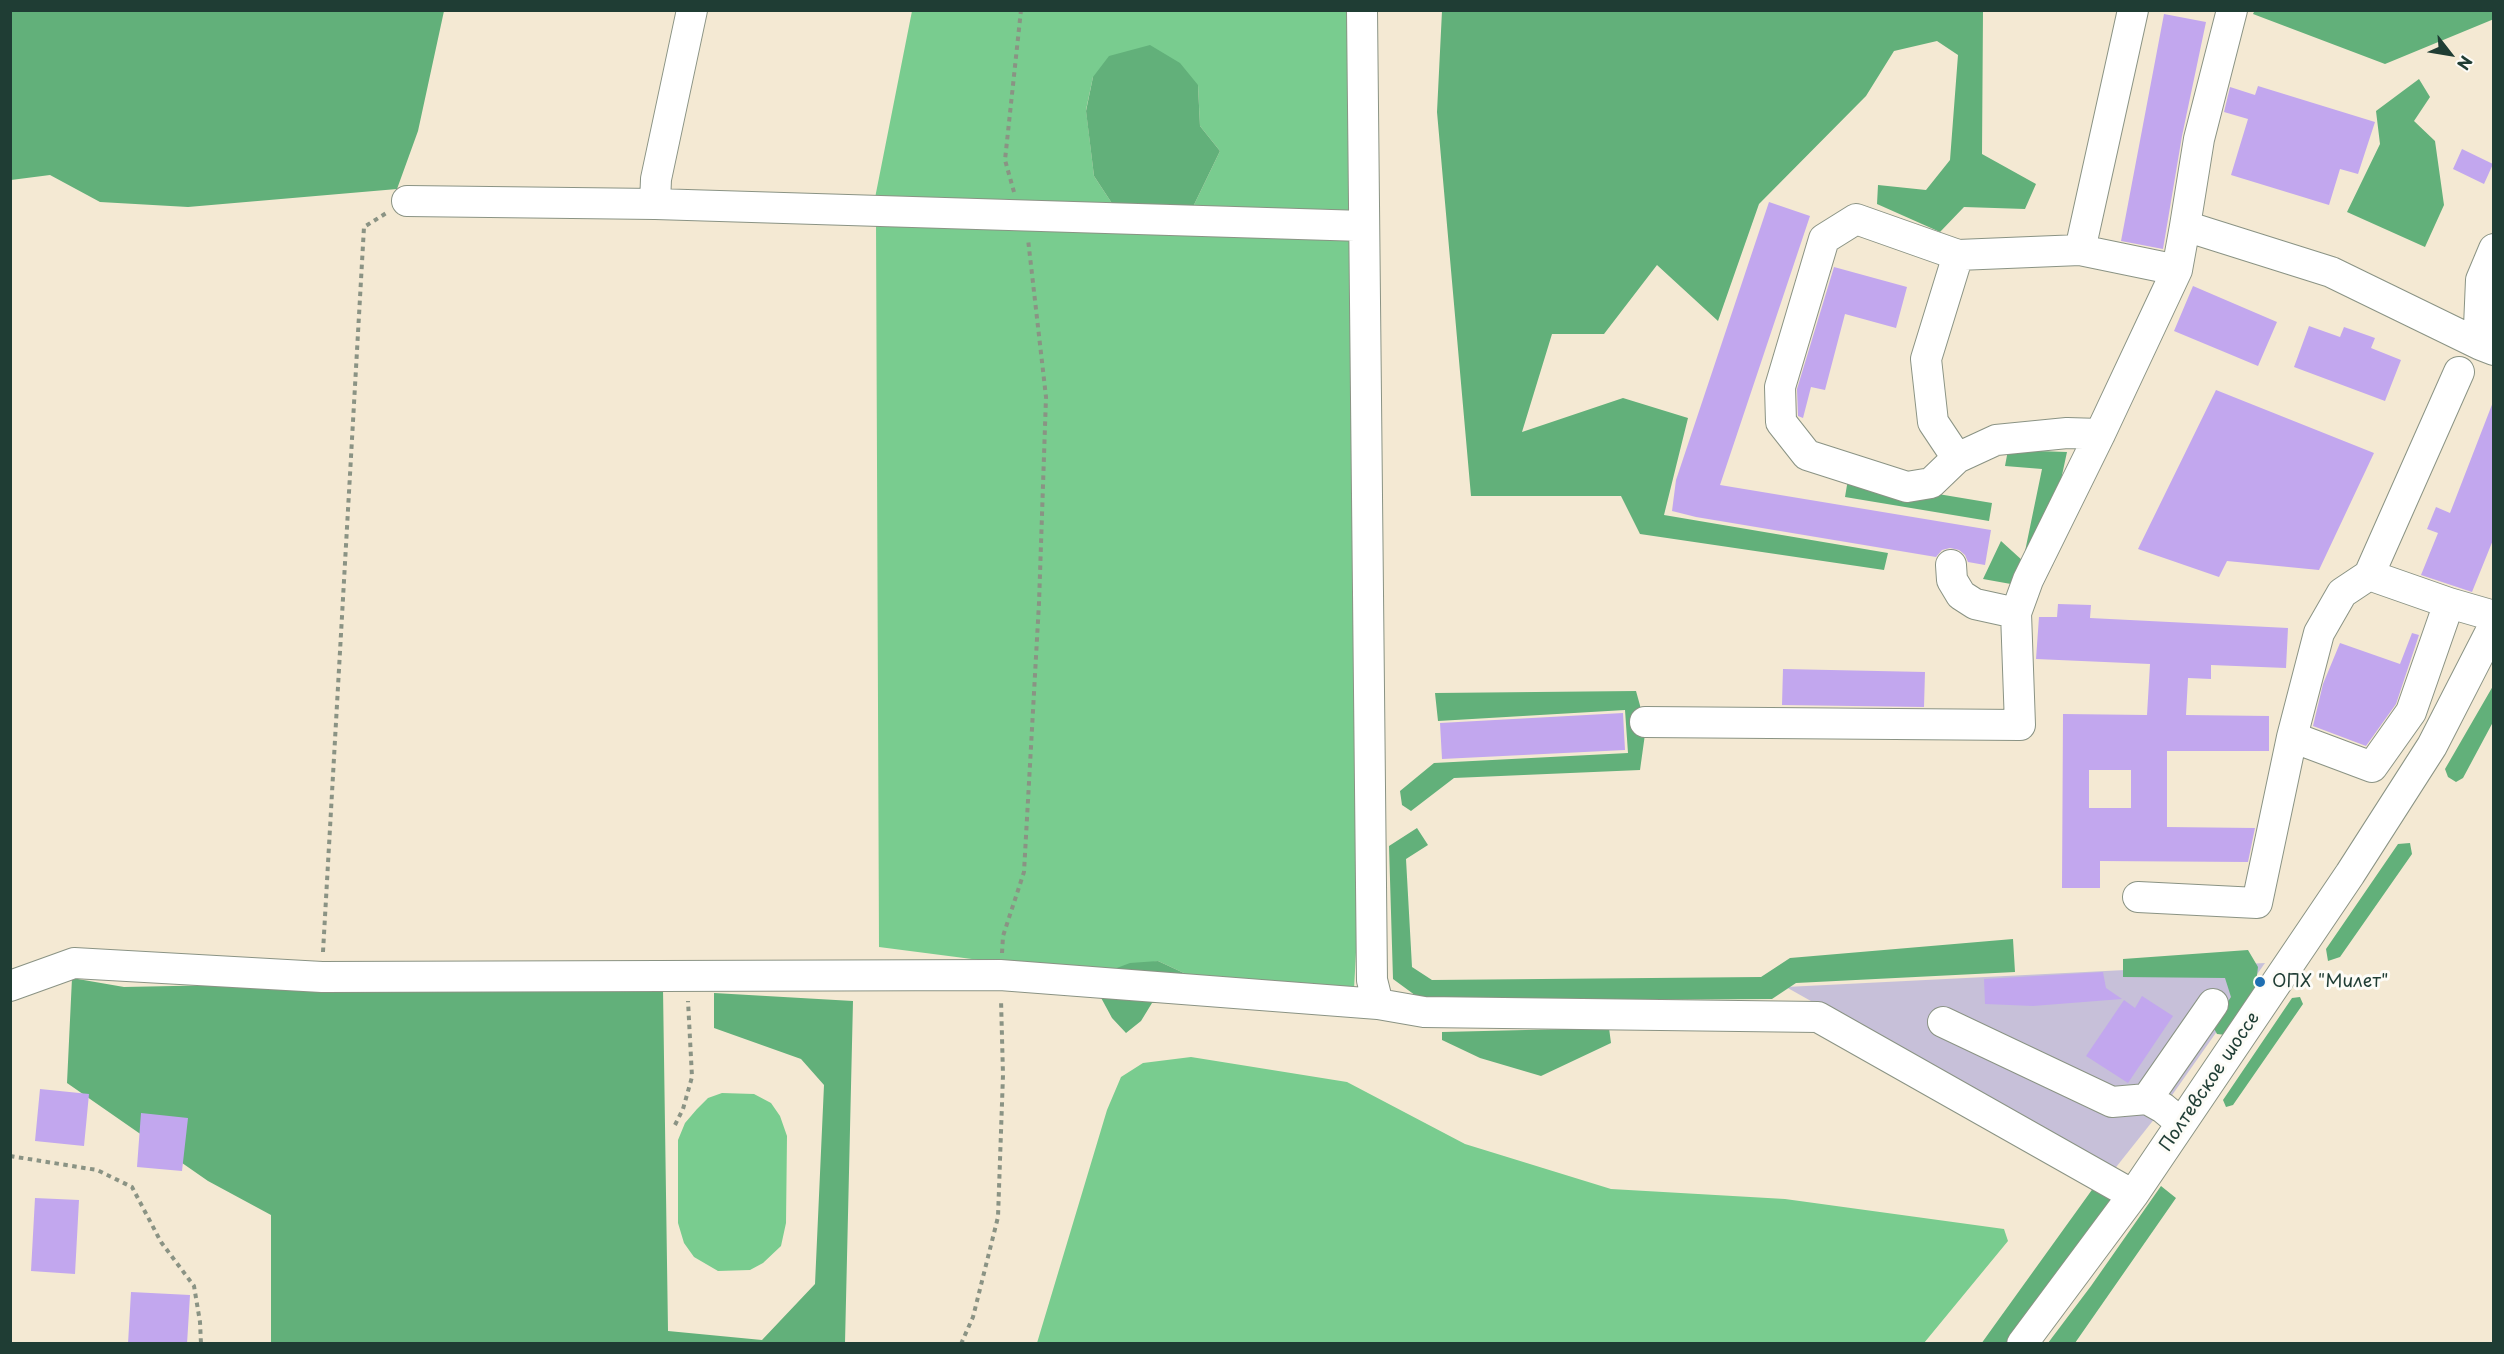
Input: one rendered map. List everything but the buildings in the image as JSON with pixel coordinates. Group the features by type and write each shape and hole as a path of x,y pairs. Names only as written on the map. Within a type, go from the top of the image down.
{"street":[{"path":"655,204 656,179 692,10"},
{"path":"1362,10 1372,980 1378,1004"},
{"path":"2080,250 2133,10"},
{"path":"1645,722 2020,725 2016,613 2028,580 2177,270 2199,139 2232,10"},
{"path":"407,201 655,204 1363,226"},
{"path":"2100,434 2067,433 1996,440 1957,458 1931,483 1907,487 1808,455 1781,422 1780,387 1824,238 1856,219 1958,255 2080,250 2177,270"},
{"path":"2185,226 2331,272 2487,348"},
{"path":"2487,348 2479,327 2481,280 2493,249"},
{"path":"1957,458 1933,422 1926,359 1958,255"},
{"path":"2138,897 2257,903 2292,737 2319,633 2342,593 2369,575 2459,372"},
{"path":"1951,565 1952,580 1961,595 1975,604 2016,613"},
{"path":"2369,575 2493,616"},
{"path":"2292,737 2372,767 2411,712 2449,603"},
{"name":"Полтевское шоссе","path":"2022,1344 2133,1195 2289,966 2405,790 2457,700 2493,625"},
{"path":"10,986 74,963 322,977 1000,975 1378,1004 1424,1012 1818,1017 2133,1195"},
{"path":"2147,1099 2212,1004"},
{"path":"1943,1022 2112,1102 2147,1099 2163,1108 2181,1123"}],"path":[{"path":"961,1344 973,1317 998,1217 1003,1075 1000,975 1003,936 1024,872 1039,603 1046,397 1025,216 1011,186 1005,160 1021,10"},
{"path":"322,977 364,227 407,201"},
{"path":"675,1125 683,1109 692,1077 686,976"},
{"path":"10,1156 97,1170 132,1187 161,1242 194,1286 201,1344"}],"shaded area":[{"path":"2265,963 2163,1108 2113,1171 1786,987"}],"green space":[{"path":"2255,10 2493,10 2494,19 2385,64 2253,14"},
{"path":"10,11 444,11 418,131 397,189 188,207 100,202 50,175 11,180"},
{"path":"912,11 1350,11 1349,215 1190,213 1220,151 1200,126 1198,85 1093,77 1086,110 1094,176 1117,211 875,198"},
{"path":"1442,11 1983,11 1982,154 2036,184 2025,209 1964,207 1940,232 1877,204 1878,185 1926,190 1950,160 1958,55 1937,41 1894,51 1866,96 1759,204 1718,321 1657,265 1604,334 1552,334 1522,432 1623,398 1688,418 1664,515 1888,553 1884,570 1640,534 1621,496 1471,496 1437,112"},
{"path":"1150,45 1180,63 1198,85 1200,126 1220,151 1190,213 1117,211 1094,176 1086,111 1093,77 1109,56"},
{"path":"2419,79 2430,97 2414,121 2435,141 2444,205 2425,247 2347,212 2380,144 2376,111"},
{"path":"876,222 1349,233 1359,898 1354,989 1186,974 1158,961 1106,972 995,962 879,947"},
{"path":"2008,450 2067,452 2051,526 2022,586 1983,579 2001,541 2023,561 2042,469 2005,466"},
{"path":"1848,479 1992,503 1989,521 1845,497"},
{"path":"2493,686 2493,722 2463,778 2456,782 2448,777 2445,769"},
{"path":"1636,691 1646,727 1640,770 1454,778 1411,811 1402,805 1400,791 1434,763 1628,753 1625,710 1438,721 1435,693"},
{"path":"1417,828 1428,845 1406,859 1412,967 1432,980 1761,977 1790,958 2013,939 2015,972 1796,983 1772,999 1423,1001 1393,979 1389,846"},
{"path":"2410,843 2412,854 2340,957 2328,961 2326,949 2398,844"},
{"path":"2248,950 2258,967 2255,991 2226,1035 2217,1034 2212,1025 2231,997 2225,978 2123,977 2123,959"},
{"path":"1158,961 1186,974 1187,987 1178,1003 1152,1003 1141,1021 1126,1033 1112,1018 1099,994 1106,972 1130,963"},
{"path":"72,978 124,987 323,983 663,989 668,1331 762,1340 815,1284 824,1085 801,1059 714,1028 714,993 853,1001 845,1343 271,1343 271,1215 208,1181 67,1083"},
{"path":"2300,997 2303,1004 2233,1105 2226,1107 2223,1100 2292,998"},
{"path":"1609,1028 1611,1043 1541,1076 1480,1058 1442,1040 1442,1032"},
{"path":"1191,1057 1347,1082 1465,1144 1611,1189 1785,1199 2004,1229 2008,1241 1924,1343 1037,1343 1107,1110 1121,1077 1143,1063"},
{"path":"722,1093 754,1094 771,1103 780,1116 787,1136 786,1223 781,1246 763,1263 750,1270 718,1271 694,1257 684,1243 678,1223 678,1140 685,1123 697,1109 708,1098"},
{"path":"2161,1186 2176,1198 2075,1343 2048,1343 2091,1286"},
{"path":"2094,1187 2115,1197 2006,1343 1981,1344"}],"place":[{"name":"ОПХ \"Милет\"","path":"2260,982"}]}
